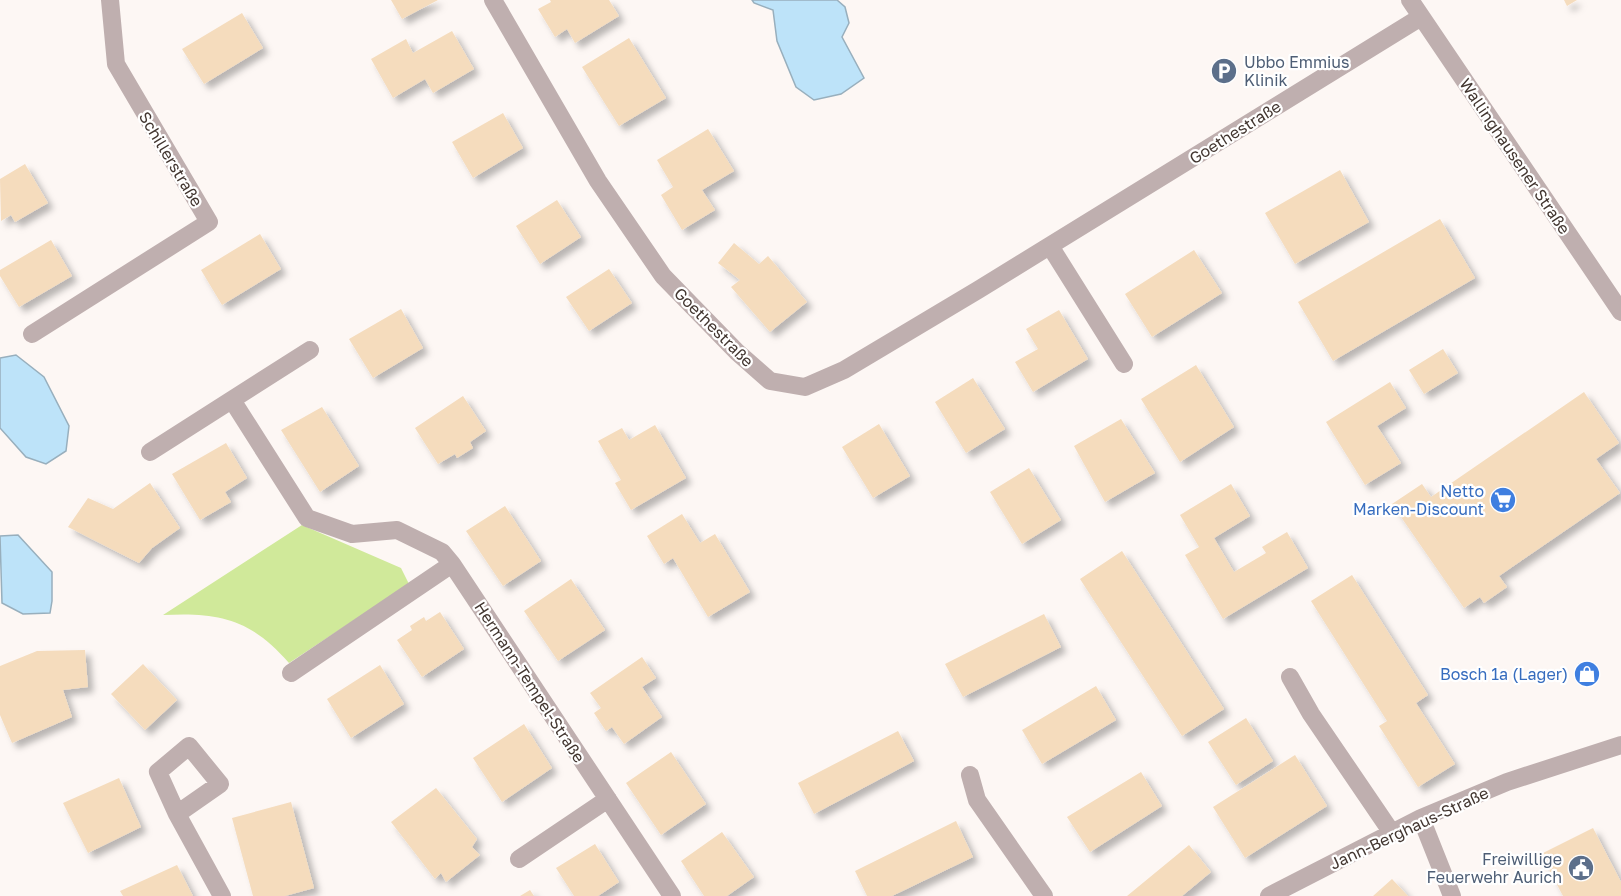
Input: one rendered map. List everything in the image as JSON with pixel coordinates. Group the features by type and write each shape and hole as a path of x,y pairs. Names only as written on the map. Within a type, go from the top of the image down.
{"street":[{"name":"Schillerstraße","path":"32,334 208,222 116,64 110,0"},
{"name":"Goethestraße","path":"493,0 598,181 663,276 737,352 770,381 805,387 844,370 1421,17"},
{"name":"Wallinghausener Straße","path":"1410,0 1621,312"},
{"path":"1050,246 1124,364"},
{"path":"150,452 310,350"},
{"name":"Hermann-Tempel-Straße","path":"232,400 307,518 352,534 397,530 442,552 672,896"},
{"path":"291,673 452,564"},
{"path":"1290,677 1311,714 1392,833"},
{"name":"Jann-Berghaus-Straße","path":"1269,896 1420,818 1507,782 1621,745"},
{"path":"970,775 977,800 1044,896"},
{"path":"519,859 608,799"},
{"path":"177,814 222,896"},
{"path":"1420,818 1452,896"}],"green space":[{"path":"302,525 401,568 409,584 289,663 261,637 233,621 201,615 163,615"}],"water":[{"path":"752,0 837,0 845,7 849,23 842,37 864,78 841,94 814,100 796,87 777,41 773,10 754,3"},
{"path":"16,355 44,377 69,426 66,451 46,464 26,457 0,428 0,358"},
{"path":"18,535 52,572 50,613 23,614 2,603 0,536"}],"building":[{"path":"391,0 438,0 402,19"},
{"path":"550,0 609,0 619,16 575,43 567,29 555,37 538,9 551,2"},
{"path":"1564,0 1577,0 1567,6"},
{"path":"242,13 263,48 204,84 182,49"},
{"path":"452,31 474,69 433,93 425,79 393,98 371,59 406,39 413,53"},
{"path":"629,38 666,98 619,126 582,67"},
{"path":"503,113 523,148 473,178 452,142"},
{"path":"708,129 734,171 702,190 715,210 682,230 661,195 673,187 657,160"},
{"path":"25,164 48,203 15,222 11,215 1,221 0,179"},
{"path":"1340,170 1369,222 1295,264 1265,213"},
{"path":"557,200 581,237 540,264 516,226"},
{"path":"1440,219 1475,278 1333,361 1298,302"},
{"path":"260,234 281,269 222,305 201,270"},
{"path":"51,240 72,276 19,307 0,276 0,270"},
{"path":"734,243 759,264 768,256 807,302 770,332 731,287 740,280 718,263"},
{"path":"1194,250 1222,293 1152,337 1125,294"},
{"path":"609,269 632,303 589,331 566,297"},
{"path":"401,309 423,348 373,378 349,339"},
{"path":"1059,310 1088,359 1033,392 1015,362 1038,349 1026,329"},
{"path":"1443,349 1458,373 1424,394 1409,370"},
{"path":"1196,365 1234,427 1180,462 1141,399"},
{"path":"973,378 1005,429 966,453 935,402"},
{"path":"1390,382 1406,408 1377,426 1401,463 1365,485 1326,422"},
{"name":"Netto Marken-Discount","path":"1584,392 1619,443 1596,459 1620,493 1499,576 1507,587 1484,603 1480,597 1464,608 1392,504 1422,484 1431,497"},
{"path":"463,396 486,431 470,442 473,448 457,458 455,454 438,464 415,428"},
{"path":"322,407 359,466 320,492 281,430"},
{"path":"1121,419 1155,473 1105,502 1074,446"},
{"path":"879,424 910,476 873,498 842,447"},
{"path":"655,425 686,478 631,510 615,483 621,480 598,441 622,428 629,440"},
{"path":"226,443 247,478 225,492 231,502 200,520 172,474"},
{"path":"1029,468 1061,520 1022,544 990,492"},
{"path":"150,483 180,528 152,548 139,563 68,527 88,498 113,509"},
{"path":"1231,484 1250,516 1214,538 1234,572 1266,553 1262,547 1287,532 1308,568 1223,619 1185,555 1199,547 1180,515"},
{"path":"505,506 541,561 503,586 466,531"},
{"path":"682,514 700,543 715,534 750,592 708,617 673,558 664,564 647,536"},
{"path":"1122,551 1224,709 1182,736 1080,579"},
{"path":"1352,575 1428,695 1416,703 1455,764 1418,787 1379,726 1387,721 1311,601"},
{"path":"571,579 605,630 558,661 524,611"},
{"path":"440,612 464,649 422,677 397,640 412,630 410,626 424,617 426,621"},
{"path":"1044,614 1061,647 963,697 945,664"},
{"path":"85,650 88,687 63,690 72,717 12,743 0,715 0,666 37,651"},
{"path":"642,657 656,678 642,687 662,717 624,744 612,727 606,731 594,713 601,708 590,693"},
{"path":"143,664 177,700 145,730 111,694"},
{"path":"380,665 404,704 351,738 327,699"},
{"path":"1096,686 1116,720 1042,764 1022,730"},
{"path":"1246,718 1273,761 1236,785 1208,742"},
{"path":"524,724 552,768 502,802 473,758"},
{"path":"898,731 914,761 814,814 798,783"},
{"path":"671,752 706,804 661,835 626,783"},
{"path":"1295,755 1327,806 1245,858 1213,807"},
{"path":"1141,772 1162,806 1090,852 1067,817"},
{"path":"119,778 141,827 88,853 63,803"},
{"path":"436,788 477,839 472,847 480,855 446,882 441,873 435,879 391,822"},
{"path":"291,802 314,888 285,896 253,896 232,818"},
{"path":"956,821 973,857 892,896 867,896 855,871"},
{"name":"Freiwillige Feuerwehr Aurich","path":"1593,828 1621,882 1621,896 1563,896 1541,854"},
{"path":"722,832 754,877 727,896 704,896 681,861"},
{"path":"595,844 619,882 598,896 574,896 556,868"},
{"path":"1189,845 1211,872 1182,896 1127,896"},
{"path":"177,865 193,896 123,896 120,891"},
{"path":"1392,879 1408,896 1373,896"},
{"path":"530,890 534,896 520,896"}],"place":[{"name":"Ubbo Emmius Klinik","path":"1224,71"},
{"name":"Netto Marken-Discount","path":"1503,500"},
{"name":"Bosch 1a (Lager)","path":"1587,674"},
{"name":"Freiwillige Feuerwehr Aurich","path":"1581,868"}]}
